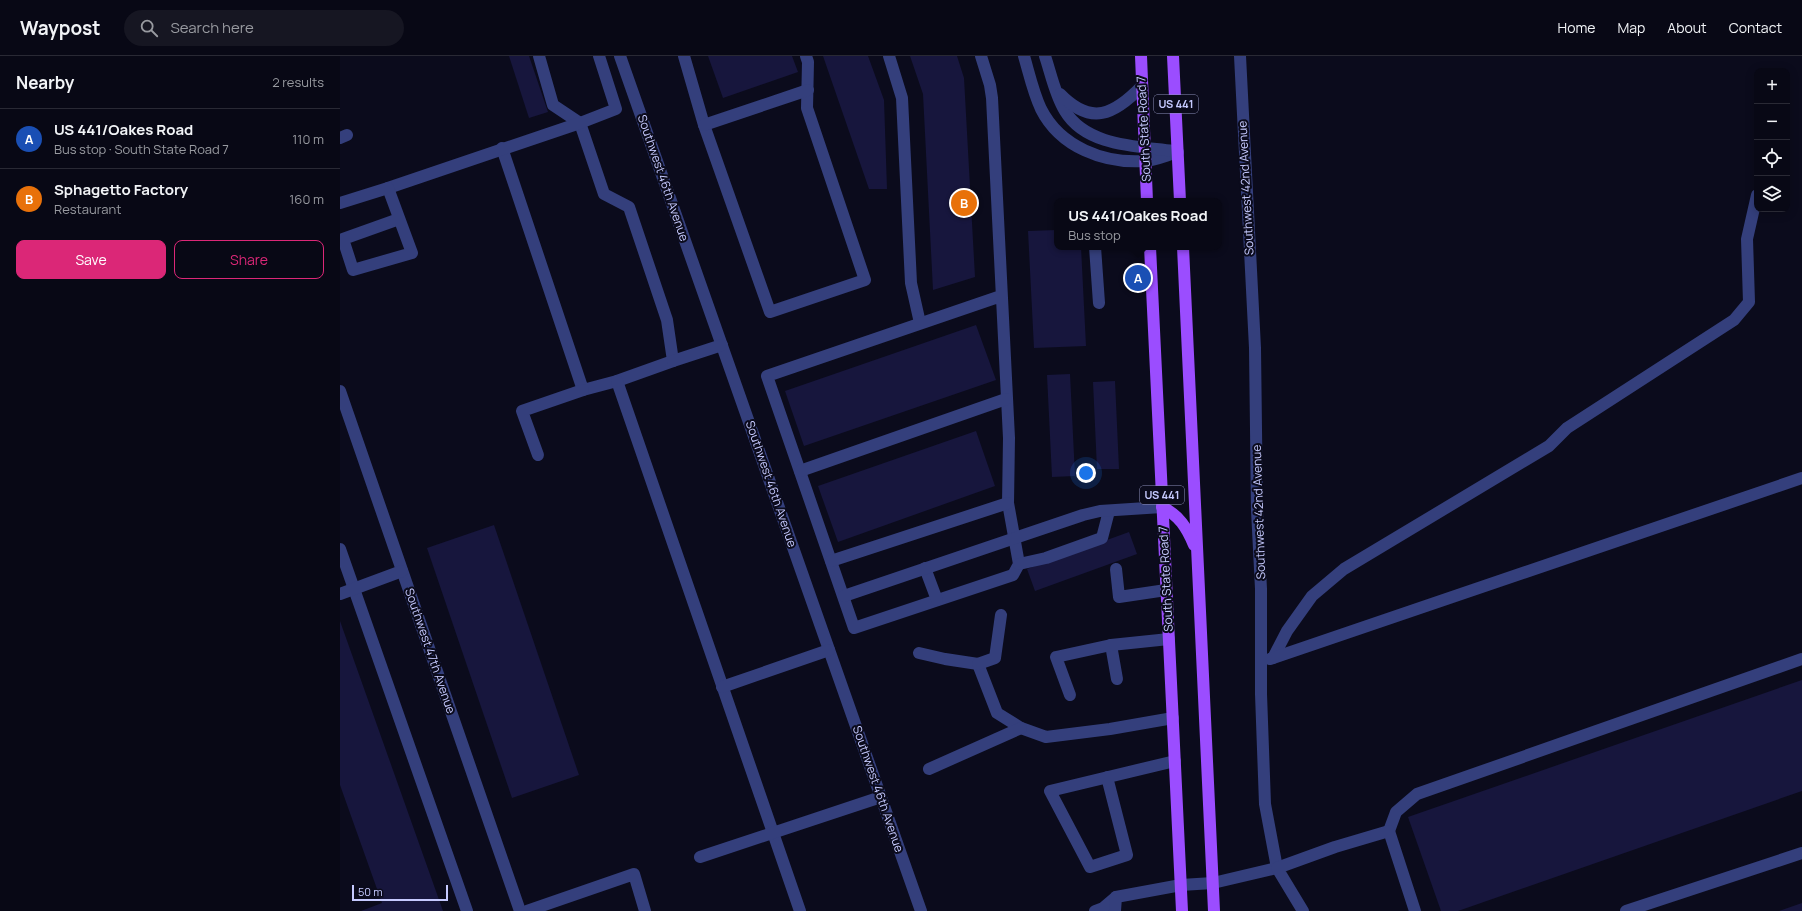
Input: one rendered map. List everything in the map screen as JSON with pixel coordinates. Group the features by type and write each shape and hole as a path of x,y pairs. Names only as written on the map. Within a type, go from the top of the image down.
{"main road":[{"name":"South State Road 7","path":"1140,56 1148,198"},
{"name":"US 441","path":"1173,56 1180,198"},
{"name":"South State Road 7","path":"1150,250 1182,911"},
{"name":"US 441","path":"1183,250 1214,911"},
{"path":"1162,507 1173,512 1182,521 1190,534 1197,554"}],"street":[{"path":"539,56 553,105 580,123 604,194 629,208 667,320 673,360"},
{"path":"599,56 616,109"},
{"name":"Southwest 46th Avenue","path":"620,56 921,911"},
{"path":"684,56 704,125 770,312 865,280 807,108 808,62 806,56"},
{"path":"889,56 902,98 911,283 920,323"},
{"path":"981,56 990,85 992,98 1009,438 1008,503 1020,564 1014,575 854,628 767,376 1001,296"},
{"path":"1024,56 1042,109 1059,133 1080,149 1108,159 1146,161 1178,152"},
{"path":"1045,56 1056,91 1064,110 1071,120 1082,129 1098,138 1116,144 1178,152"},
{"name":"Southwest 42nd Avenue","path":"1240,56 1255,348 1267,660 1265,804 1277,868"},
{"path":"1056,91 1071,106 1081,111 1093,114 1116,108 1129,99 1142,86"},
{"path":"704,125 808,90"},
{"path":"340,203 636,103"},
{"path":"502,148 583,390"},
{"path":"388,188 400,219 412,253 353,270 343,239 400,219"},
{"path":"1267,660 1312,596 1344,569 1550,446 1567,428 1734,320 1749,302 1747,239 1754,208"},
{"path":"1094,250 1099,303"},
{"path":"538,455 522,411 583,390 617,381 673,360 722,345"},
{"path":"617,381 800,911"},
{"name":"Southwest 47th Avenue","path":"340,391 520,911"},
{"path":"800,471 1006,399"},
{"path":"1267,660 1802,478"},
{"path":"832,561 1008,503"},
{"path":"844,596 1083,515 1109,511 1162,507"},
{"path":"1020,564 1046,558 1102,538 1109,511"},
{"path":"340,549 467,911"},
{"path":"925,568 936,600"},
{"path":"1116,569 1119,597 1166,590"},
{"path":"340,594 402,571"},
{"path":"919,653 978,664 995,658 1001,615"},
{"path":"1070,695 1056,657 1111,645 1169,639"},
{"path":"1111,645 1117,679"},
{"path":"722,686 829,650"},
{"path":"1415,911 1389,831 1396,812 1416,794 1802,658"},
{"path":"978,664 997,713 1021,728 1046,737 1110,729 1173,718"},
{"path":"929,769 1021,728"},
{"path":"1107,777 1127,855 1090,867 1050,791 1107,777 1175,761"},
{"path":"700,858 881,797"},
{"path":"1095,911 1103,908 1116,897 1181,885 1213,883 1277,868 1335,847 1389,831"},
{"path":"1626,911 1802,853"},
{"path":"1277,868 1304,911"},
{"path":"527,911 634,874 645,911"},
{"path":"1115,911 1116,897"}],"building":[{"path":"509,56 529,56 548,112 529,118"},
{"path":"708,56 792,56 798,72 723,98"},
{"path":"823,56 868,56 884,100 887,189 869,189"},
{"path":"910,56 957,56 964,78 975,277 933,290 923,94"},
{"path":"1054,230 1054,250 1081,250 1086,346 1034,348 1028,231"},
{"path":"976,325 996,380 804,446 785,391"},
{"path":"1070,374 1075,476 1052,477 1047,375"},
{"path":"1115,381 1119,469 1097,469 1093,382"},
{"path":"976,431 995,486 838,542 818,486"},
{"path":"494,525 579,775 512,798 427,548"},
{"path":"1129,532 1137,554 1035,591 1027,569"},
{"path":"340,621 443,911 361,911 382,903 340,785"},
{"path":"1802,680 1802,791 1458,911 1441,911 1408,817"},
{"path":"1802,903 1802,911 1779,911"}],"place":[{"name":"Sphagetto Factory","path":"964,203"},
{"name":"US 441/Oakes Road","path":"1138,278"}]}
